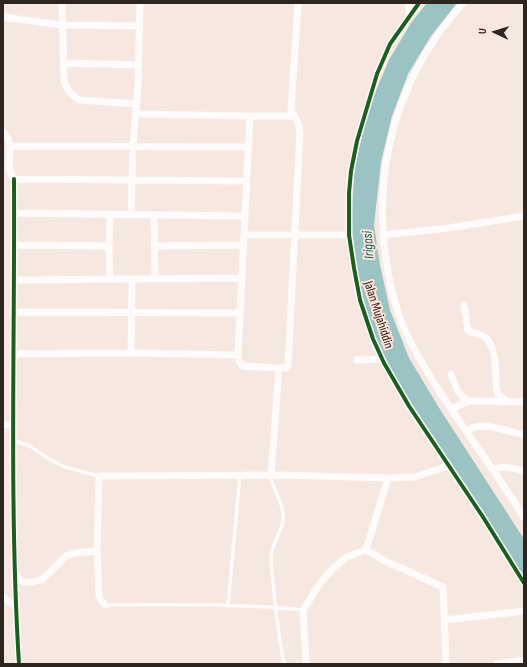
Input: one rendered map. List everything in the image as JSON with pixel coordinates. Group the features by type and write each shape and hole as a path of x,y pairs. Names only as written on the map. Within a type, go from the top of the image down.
{"street":[{"path":"62,3 63,63 64,82 66,88 71,94 80,100 137,104"},
{"path":"131,215 133,146 137,104 140,3"},
{"path":"250,116 238,355 239,361 243,366 286,368 288,364 300,132 298,123 291,110 298,3"},
{"path":"409,3 409,15"},
{"name":"Jalan Mujahiddin","path":"419,3 409,15 390,44 377,74 357,141 351,171 349,235 360,300 373,339 382,359 409,406 483,517 524,583"},
{"path":"464,3 440,31 424,57 409,85 398,114 390,141 382,199 383,235 388,275 404,328 425,369 523,514"},
{"path":"3,17 62,25 140,26"},
{"path":"63,63 138,65"},
{"path":"136,114 294,116"},
{"path":"3,132 7,137 10,146 10,172 14,179 13,440 15,606 19,664"},
{"path":"10,146 248,147"},
{"path":"14,179 246,181"},
{"path":"14,213 245,216"},
{"path":"110,214 110,279"},
{"path":"154,215 155,278"},
{"path":"383,235 448,228 524,216"},
{"path":"244,235 349,235"},
{"path":"14,245 109,246"},
{"path":"155,246 243,245"},
{"path":"14,280 242,278"},
{"path":"131,353 132,279"},
{"path":"464,305 468,330 484,337 490,345 494,359 497,391 498,394 507,402"},
{"path":"14,312 240,312"},
{"path":"14,354 131,353 238,355"},
{"path":"357,360 382,359"},
{"path":"271,475 279,368"},
{"path":"451,374 457,391 468,401"},
{"path":"452,409 468,401 524,402"},
{"path":"3,425 13,425"},
{"path":"466,431 471,427 480,426 524,434"},
{"path":"105,605 101,601 99,595 97,551 99,476 271,475 388,478 415,477 448,466"},
{"path":"492,470 497,467 504,467 524,471"},
{"path":"366,550 388,478"},
{"path":"306,664 303,610 321,582 334,567 348,557 366,550 392,564 443,587 446,664"},
{"path":"15,576 23,582 39,581 43,579 66,556 76,553 97,551"},
{"path":"3,597 15,606"},
{"path":"445,620 524,611"},
{"path":"497,664 524,660"}],"lane":[{"path":"13,440 30,446 49,459 65,467 99,476"},
{"path":"228,606 240,475"},
{"path":"271,475 271,483 281,501 283,513 283,525 273,545 271,557 275,607 284,664"},
{"path":"105,605 180,604 275,607 303,610"}],"water":[{"name":"Irigasi","path":"427,3 457,3 431,36 408,74 392,116 381,162 374,225 380,265 390,310 409,358 441,411 524,539 524,579 385,362 369,322 354,260 351,216 355,165 369,107 389,60 411,23"}],"cycle path":[{"path":"419,3 390,44 377,74 357,141 351,171 349,193 349,235 354,268 360,300 373,339 384,363 409,406 483,517 524,583"},
{"path":"14,179 13,482 19,664"}]}
